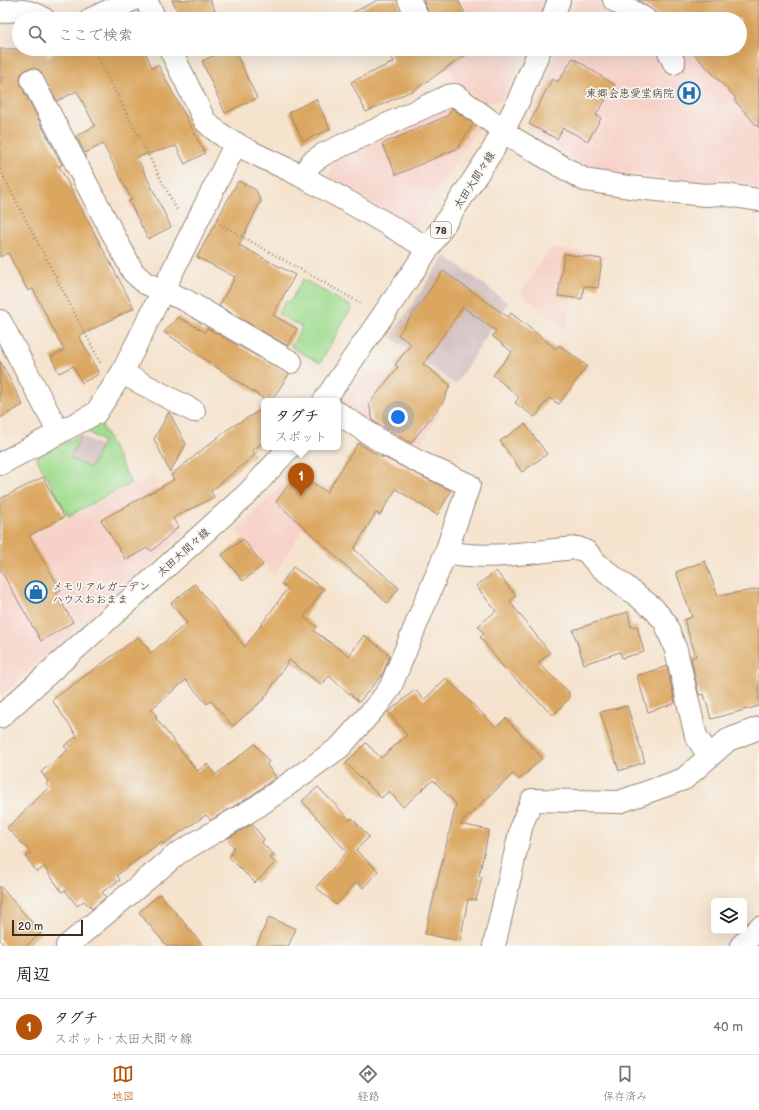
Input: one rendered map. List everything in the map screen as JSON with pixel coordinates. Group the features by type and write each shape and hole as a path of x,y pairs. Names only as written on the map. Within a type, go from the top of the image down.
{"street":[{"path":"106,12 132,0"},
{"path":"146,0 152,12"},
{"path":"409,0 415,12"},
{"path":"555,12 559,0"},
{"path":"614,0 634,12"},
{"path":"0,12 16,9 34,10"},
{"path":"174,56 206,121 213,128 236,143 302,176 428,249"},
{"name":"太田大間々線","path":"326,398 428,249 504,131 525,87 537,56"},
{"path":"32,80 133,272 145,283 185,300 291,362"},
{"path":"302,176 312,162 324,154 448,96 455,95 516,140 585,180 705,195 720,194 759,200"},
{"path":"0,464 96,413 112,369 162,291 236,143"},
{"path":"0,321 59,433"},
{"path":"112,369 194,411"},
{"path":"67,946 166,863 198,840 258,806 324,760 351,736 390,688 446,552 469,485 410,457 341,415"},
{"name":"太田大間々線","path":"0,717 248,493 287,450"},
{"path":"446,552 463,556 497,557 578,548 587,552 598,564 654,609 665,622 676,650 696,736 699,744 709,756"},
{"path":"494,946 522,824 532,800 619,802 684,779 728,740 759,728"},
{"path":"741,946 759,928"}],"path":[{"path":"97,56 180,216"},
{"path":"0,170 98,361 112,369"},
{"path":"216,222 367,307"}],"shaded area":[{"path":"461,0 544,0 539,12 467,12"},
{"name":"東郷会恵愛堂病院","path":"577,0 759,0 759,193 688,181 588,168 526,127 555,56 747,56 747,12 573,12"},
{"path":"442,56 521,56 504,99 485,104 456,83"},
{"path":"455,104 479,126 415,224 411,225 329,179 332,161"},
{"path":"550,248 605,255 604,260 602,260 598,288 584,286 582,299 571,298 567,331 521,293"},
{"path":"445,255 508,303 455,385 391,337"},
{"path":"371,364 440,413 414,455 341,407"},
{"path":"81,435 101,446 90,468 70,458"},
{"path":"296,471 328,488 274,575 236,531"},
{"path":"153,475 184,533 0,697 0,551 35,535"}],"green space":[{"path":"303,279 352,307 320,363 291,347 302,327 278,314 286,301 290,302"},
{"path":"100,422 131,483 68,516 36,457 81,435 70,458 90,468 103,442 87,431"}],"building":[{"path":"172,0 210,0 216,12 178,12"},
{"path":"378,0 397,0 402,12 354,12"},
{"path":"423,0 458,0 464,12 428,12"},
{"path":"638,0 759,0 759,128 734,100 736,98 696,56 747,56 747,12 654,12"},
{"path":"0,49 12,49 12,56 147,56 152,68 158,65 205,153 185,164 176,146 137,157 171,227 148,239 129,201 132,200 103,144 85,153 76,136 95,126 77,91 57,101 39,70 33,68 27,69 21,74 20,80 21,86 62,165 59,166 134,308 79,336 99,374 82,383 73,366 59,373 51,357 64,350 33,289 28,291 8,253 0,257"},
{"path":"213,56 237,56 257,98 225,113 202,61"},
{"path":"391,56 464,56 412,92 411,91 366,112 351,82 394,62"},
{"path":"573,58 615,85 596,115 601,118 588,141 563,128 557,139 529,124 552,79 558,82"},
{"path":"316,99 330,129 303,141 289,112"},
{"path":"452,108 473,124 458,148 396,175 382,144 447,116"},
{"path":"238,181 256,190 261,201 239,245 295,275 273,315 297,329 288,346 219,306 235,277 197,257"},
{"path":"564,254 602,259 598,288 584,286 582,299 558,296"},
{"path":"443,271 508,317 511,313 556,349 559,345 587,366 559,404 549,398 535,417 515,403 519,397 493,375 512,352 492,336 496,331 463,307 423,364 450,385 443,402 411,443 373,421 369,404 398,367 395,365 411,344 398,335"},
{"path":"178,317 205,332 207,328 289,374 273,398 263,398 164,332"},
{"path":"0,361 23,405 0,418"},
{"path":"261,410 261,444 252,450 255,455 211,491 214,497 173,518 178,527 152,551 147,548 126,560 101,520 174,480 171,475 228,429"},
{"path":"169,412 186,444 170,472 154,439"},
{"path":"525,424 547,454 522,472 500,441"},
{"path":"358,443 382,458 381,456 451,491 437,515 396,489 380,515 376,513 354,549 399,588 387,603 276,502 296,473 327,492"},
{"path":"43,477 64,517 29,536 61,590 56,593 73,622 41,641 0,569 0,499"},
{"path":"243,539 263,565 243,581 222,555"},
{"path":"705,561 718,596 759,589 759,706 711,719 704,694 699,695 691,658 696,656 684,620 692,617 676,572"},
{"path":"293,567 324,589 304,617 317,627 314,631 349,656 364,635 390,655 382,675 359,702 329,676 322,685 289,660 264,699 233,726 211,701 207,704 186,680 151,709 157,716 155,717 197,771 207,764 215,775 255,744 269,762 266,764 276,777 251,796 211,820 206,815 163,844 161,842 117,875 120,880 102,892 106,897 92,909 84,901 77,906 65,890 62,892 44,867 37,872 26,857 31,853 7,828 49,787 46,784 48,781 41,772 68,750 64,746 77,736 52,700 138,637 151,653 187,623 171,603 195,584 245,647 288,588 281,584"},
{"path":"496,571 516,596 510,602 550,653 538,663 569,692 569,699 553,715 505,669 480,637 484,634 478,626 496,611 476,586"},
{"path":"628,612 631,627 637,626 644,652 622,658 620,652 584,664 573,630"},
{"path":"667,666 675,703 648,712 637,676"},
{"path":"446,678 496,727 506,718 542,758 519,780 513,774 460,824 489,830 479,876 482,877 476,900 468,899 460,941 425,934 456,804 433,780 403,807 389,791 381,798 346,763 366,743 381,758 407,735 388,712 415,690 424,700"},
{"path":"627,706 645,762 619,771 600,712"},
{"path":"318,787 350,820 352,818 369,837 356,850 378,871 363,888 357,882 336,905 316,887 347,852 302,801"},
{"path":"252,824 264,839 262,843 274,855 270,858 275,863 255,883 229,857 234,847 227,839"},
{"path":"0,886 41,933 26,946 5,946 0,940"},
{"path":"160,894 203,946 167,946 146,921 139,912"},
{"path":"269,917 296,929 288,946 256,946"}],"place":[{"name":"東郷会恵愛堂病院","path":"689,93"},
{"name":"タグチ","path":"301,496"},
{"name":"メモリアルガーデン ハウスおおまま","path":"36,592"}]}
